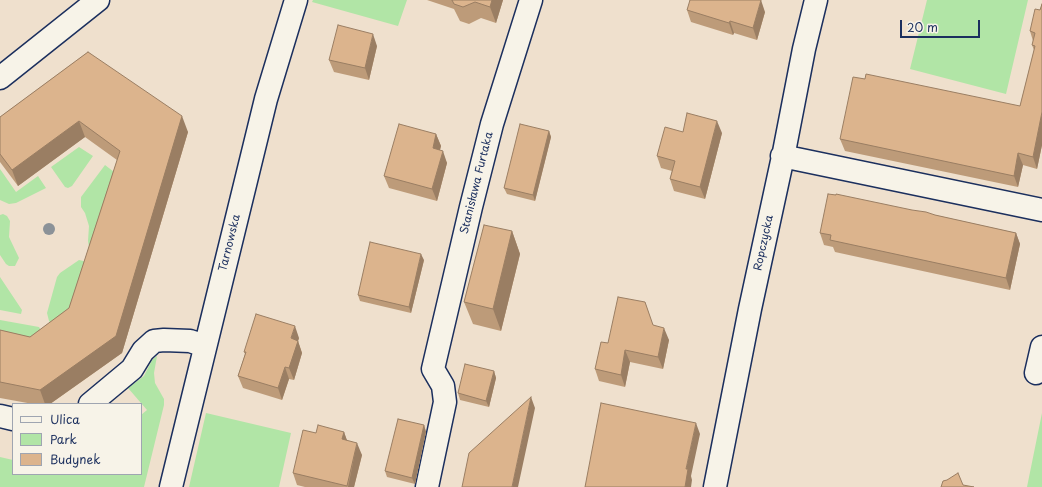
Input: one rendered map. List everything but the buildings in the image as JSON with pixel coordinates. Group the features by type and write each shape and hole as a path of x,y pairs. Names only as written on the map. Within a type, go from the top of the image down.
{"street":[{"path":"0,78 98,0"},
{"name":"Tarnowska","path":"172,487 266,99 296,0"},
{"name":"Stanisława Furtaka","path":"427,487 445,402 443,386 434,369 471,207 492,124 531,0"},
{"name":"Ropczycka","path":"716,487 750,309 804,49 816,0"},
{"path":"782,156 1042,210"},
{"path":"91,403 132,369 144,351 154,342 164,340 190,341 205,346"},
{"path":"1036,373 1042,347"},
{"path":"0,416 12,419"}],"green space":[{"path":"313,0 407,0 398,26 312,2"},
{"path":"927,0 1028,0 1006,94 910,69"},
{"path":"79,147 93,156 72,186 68,188 65,187 51,167"},
{"path":"105,165 118,175 91,250 88,241 89,226 85,213 81,207 81,197"},
{"path":"0,169 16,192 38,176 46,188 16,203 9,204 0,200"},
{"path":"3,214 7,216 10,221 9,237 19,258 15,266 9,266 6,264 0,255 0,215"},
{"path":"79,260 92,263 74,316 54,329 49,321 47,313 57,277 60,273"},
{"path":"0,277 22,310 21,314 0,310"},
{"path":"0,320 39,327 44,336 0,342"},
{"path":"157,356 154,373 155,383 164,399 164,405 144,487 0,487 0,457 12,460 12,475 142,475 142,414 147,410 128,388 144,376 152,360"},
{"path":"206,413 291,433 279,487 189,487"},
{"path":"1042,413 1042,487 1027,487"}]}
